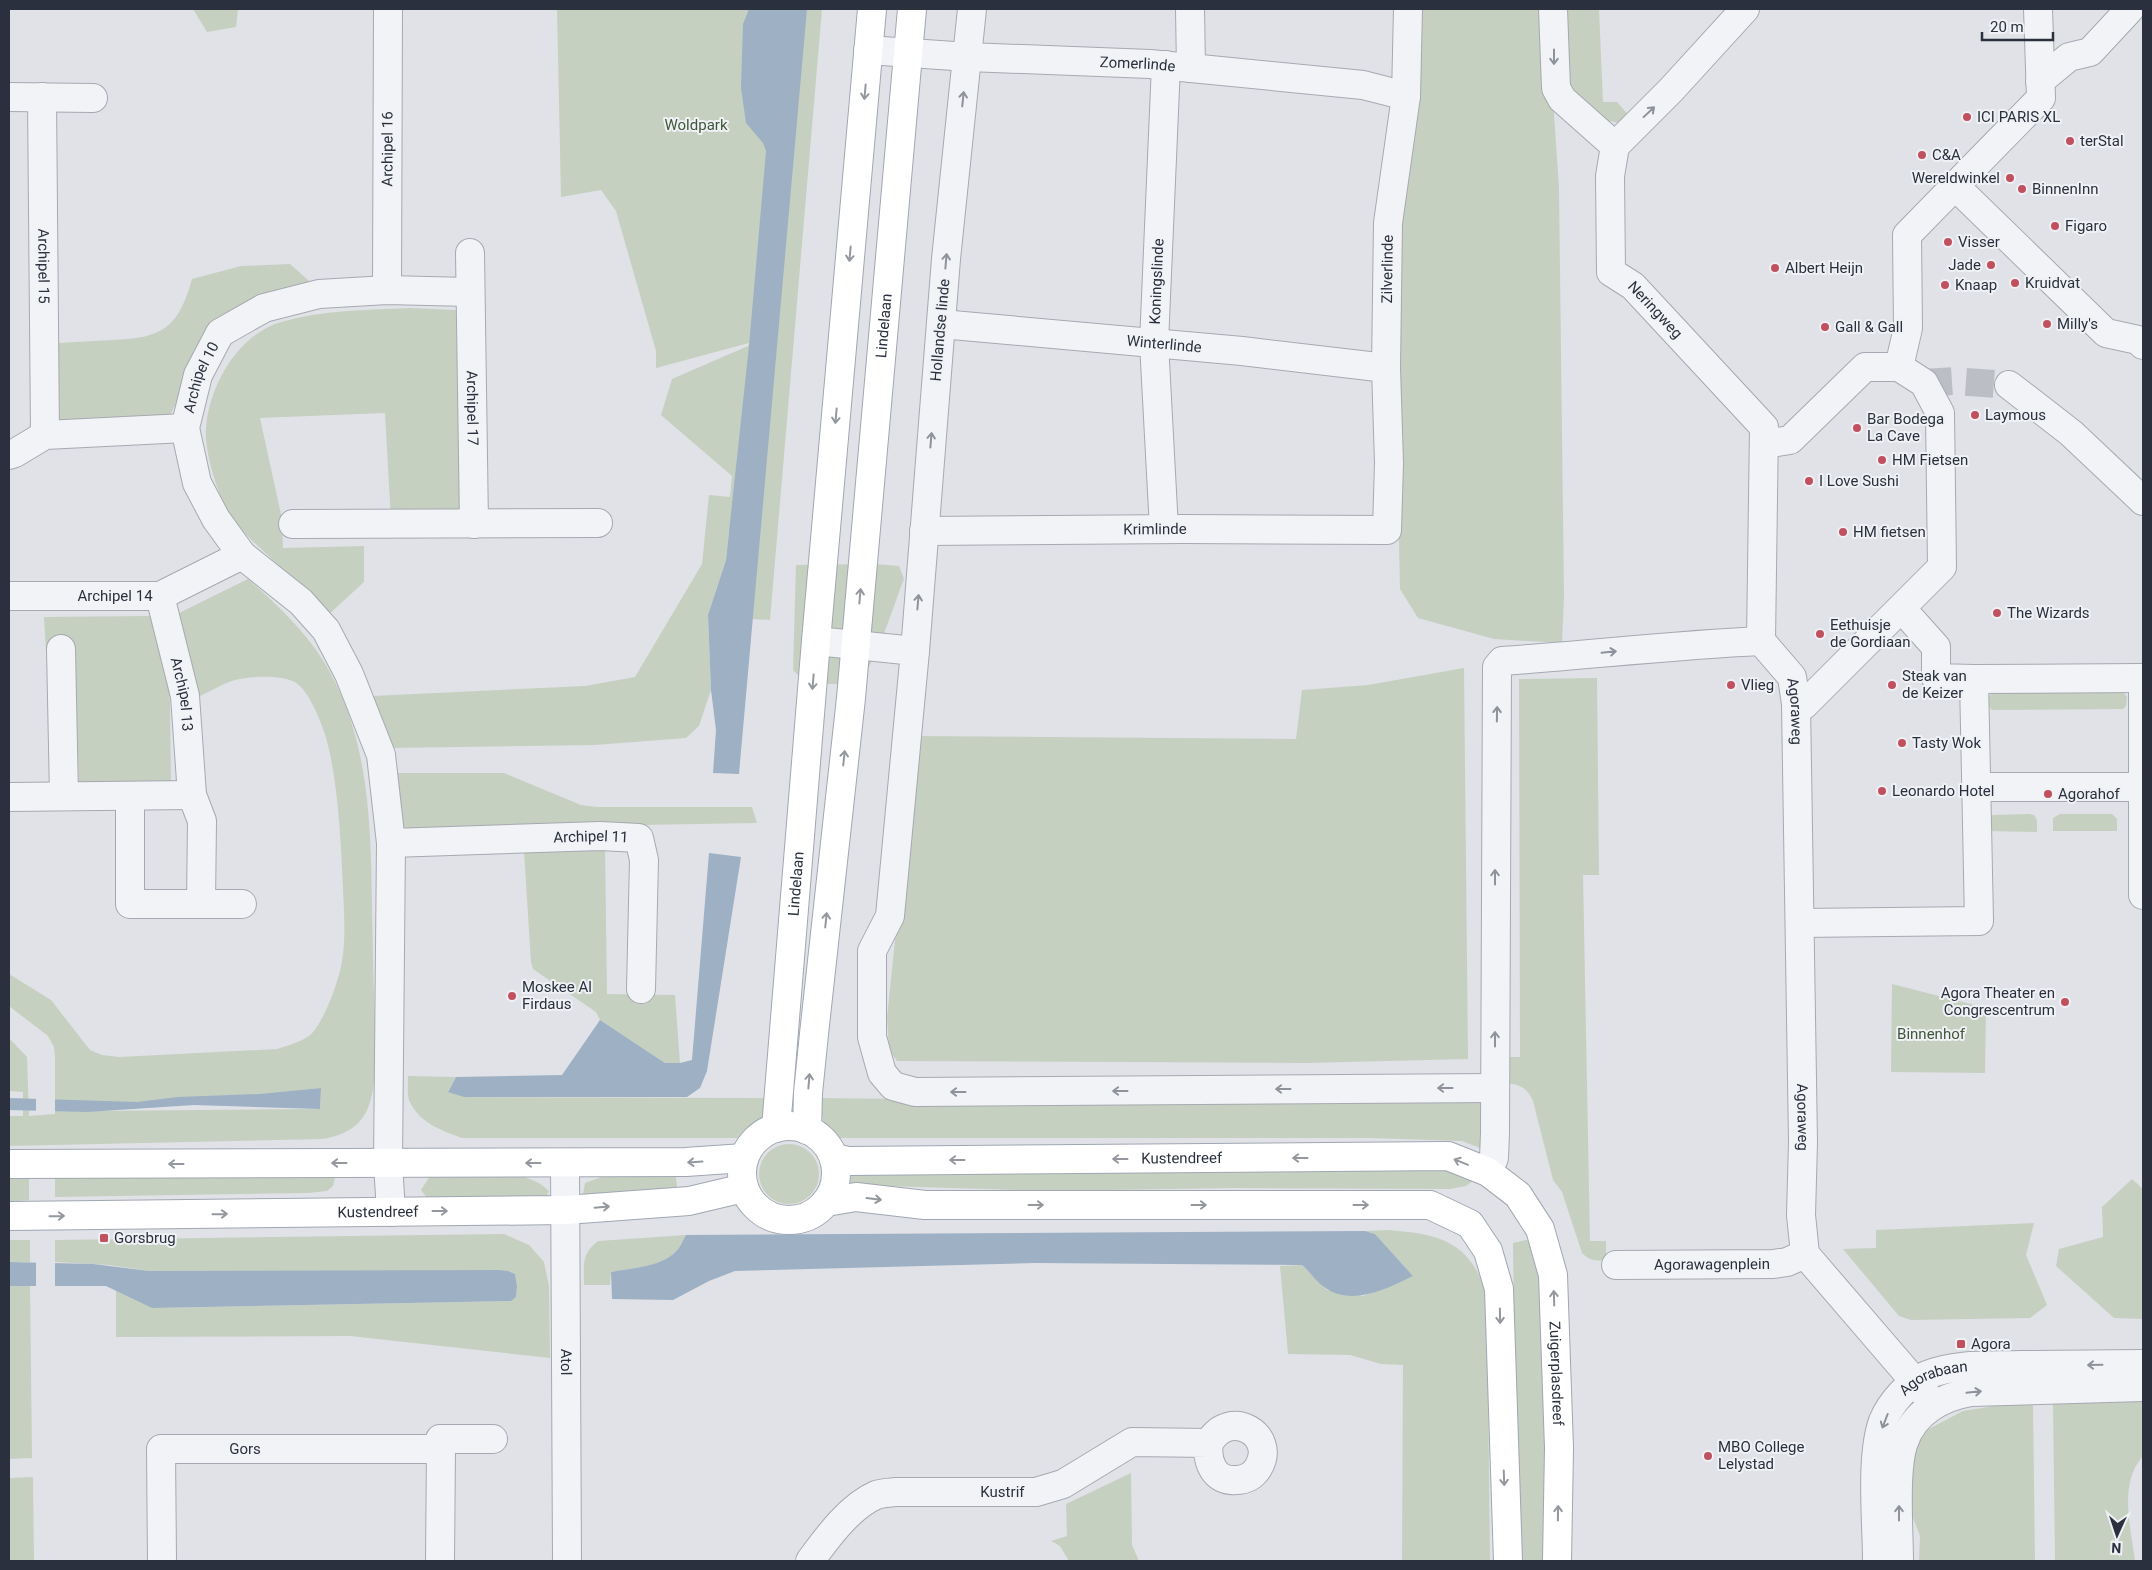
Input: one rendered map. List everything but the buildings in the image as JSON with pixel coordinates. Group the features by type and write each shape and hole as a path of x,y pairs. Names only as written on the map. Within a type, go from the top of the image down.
{"main road":[{"name":"Lindelaan","path":"776,1128 816,641 872,9"},
{"name":"Lindelaan","path":"808,1130 808,1093 856,645 912,9"},
{"path":"797,1127 808,1130 820,1138 834,1158 836,1177 834,1188 826,1202 814,1213 788,1220 774,1217 753,1204 744,1188 742,1177 744,1158 756,1139 776,1128 797,1127"},
{"name":"Kustendreef","path":"834,1158 848,1161 1448,1156 1488,1172 1518,1195"},
{"path":"9,1164 565,1163 686,1162 744,1158"},
{"name":"Kustendreef","path":"9,1216 566,1210 689,1200 744,1188"},
{"name":"Zuigerplasdreef","path":"1518,1195 1540,1229 1553,1275 1559,1448 1557,1561"},
{"path":"826,1202 856,1197 925,1205 1430,1205 1470,1224 1488,1251 1500,1289 1508,1561"}],"street":[{"name":"Archipel 16","path":"387,290 388,9"},
{"name":"Hollandse linde","path":"972,9 941,324 890,916 872,951 872,1037 882,1073 893,1086 915,1092 1494,1088"},
{"name":"Koningslinde","path":"1164,529 1154,344 1178,67 1190,9"},
{"name":"Zilverlinde","path":"1387,530 1389,463 1386,368 1388,223 1406,96 1408,9"},
{"path":"1554,9 1556,88 1562,99 1615,146 1671,90 1745,9"},
{"path":"1899,367 1908,328 1908,235 2041,98 2038,9"},
{"path":"2040,81 2069,57 2090,52 2130,9"},
{"name":"Zomerlinde","path":"868,50 968,57 1178,67 1363,85 1406,96"},
{"path":"9,97 93,98"},
{"name":"Archipel 15","path":"42,97 45,434"},
{"name":"Neringweg","path":"1615,146 1610,176 1610,272 1633,286 1736,394 1764,427 1761,641"},
{"path":"1955,186 2106,333 2138,340 2143,345"},
{"name":"Archipel 17","path":"470,253 469,292 474,524"},
{"path":"387,290 469,292"},
{"name":"Archipel 10","path":"242,555 216,519 197,483 185,428 198,375 220,333 264,308 319,294 387,290"},
{"name":"Winterlinde","path":"941,324 1154,344 1242,350 1386,368"},
{"path":"1764,444 1790,440 1865,367 1899,367 1924,383 1940,414 1942,567 1804,705 1796,704"},
{"path":"2009,385 2071,433 2143,501"},
{"path":"9,455 45,434 185,428"},
{"path":"293,524 598,523"},
{"name":"Krimlinde","path":"924,531 1387,530"},
{"path":"242,555 307,608 326,630 349,674 381,755 391,843 388,1163 391,1212"},
{"name":"Archipel 14","path":"9,596 160,596 242,555"},
{"name":"Archipel 13","path":"160,596 185,696 192,795 202,821 201,904"},
{"path":"1902,609 1936,647 1936,678 2143,678 2143,779"},
{"path":"816,641 914,651"},
{"path":"1488,1172 1494,1158 1497,667 1502,661 1568,657 1688,644 1761,641"},
{"name":"Agoraweg","path":"1761,641 1792,677 1796,704 1803,1142 1801,1215 1805,1254"},
{"path":"61,649 64,796"},
{"path":"1800,923 1979,921 1974,679"},
{"path":"1976,787 2143,787"},
{"path":"9,797 192,795"},
{"path":"2143,795 2143,895"},
{"path":"130,796 130,904 242,904"},
{"name":"Archipel 11","path":"391,843 600,836 639,838 644,860 641,989"},
{"name":"Atol","path":"565,1163 567,1561"},
{"path":"1805,1254 1934,1404"},
{"name":"Agorawagenplein","path":"1616,1265 1773,1264 1787,1262 1805,1254"},
{"name":"Agorabaan","path":"1877,1561 1876,1474 1880,1435 1883,1421 1889,1411 1914,1381 1943,1370 1971,1366 2143,1364"},
{"name":"Agorabaan","path":"1899,1561 1902,1451 1908,1433 1934,1404 1952,1395 1971,1392 2143,1387"},
{"path":"440,1561 440,1439 493,1439"},
{"name":"Kustrif","path":"810,1561 834,1530 853,1512 876,1495 895,1492 1036,1492 1063,1484 1132,1442 1209,1443"},
{"name":"Gors","path":"162,1561 162,1449 441,1449"}],"green space":[{"path":"193,9 238,9 236,27 207,32"},
{"name":"Woldpark","path":"557,9 822,9 770,620 728,618 729,531 726,560 708,615 711,690 699,726 686,738 595,745 391,748 372,696 585,686 635,677 702,564 709,495 730,497 732,476 661,415 672,379 748,346 749,343 656,368 656,351 616,211 601,190 561,197"},
{"path":"1420,9 1547,9 1559,188 1564,597 1562,643 1494,639 1418,618 1400,589 1397,448 1401,226"},
{"path":"1564,9 1599,9 1603,102 1617,102 1630,117 1619,123 1600,119 1564,82"},
{"path":"290,264 318,289 195,361 169,418 60,422 58,343 129,339 156,333 174,320 187,296 192,279 241,266"},
{"path":"410,308 456,310 461,520 391,521 385,413 260,418 282,519 283,548 364,546 364,582 326,617 281,568 246,535 224,504 208,456 206,436 213,394 220,378 239,350 266,328 281,322 313,315 345,311"},
{"path":"874,564 899,566 904,579 879,646 867,671 857,681 840,684 822,684 800,677 793,670 796,565"},
{"path":"248,579 286,615 320,655 337,686 348,712 362,767 371,851 376,1060 370,1101 360,1122 339,1135 323,1139 9,1146 9,1116 23,1116 23,1092 9,1091 9,1038 27,1057 29,1116 55,1114 55,1056 54,1047 48,1036 9,1006 9,974 51,1000 90,1050 102,1055 119,1057 277,1049 292,1044 307,1037 319,1024 338,978 342,961 344,934 339,821 336,787 330,754 319,717 299,685 293,681 275,677 255,677 236,680 198,697 179,613","holes":["321,1088 320,1109 91,1111"]},
{"path":"150,616 168,675 171,786 79,786 75,650 46,651 44,617"},
{"path":"1464,668 1468,1059 1307,1063 897,1061 889,1050 887,1018 916,736 1296,739 1302,690 1368,685"},
{"path":"1597,678 1599,875 1583,875 1590,1241 1606,1241 1606,1260 1593,1260 1582,1253 1562,1192 1553,1180 1531,1096 1522,1087 1504,1083 1506,1057 1520,1057 1519,679"},
{"path":"1994,692 2124,693 2127,697 2126,706 2123,709 1992,710 1988,705 1989,696"},
{"path":"395,773 504,773 581,805 597,807 752,807 757,823 400,829"},
{"path":"2060,814 2112,814 2117,819 2117,831 2053,831 2053,818"},
{"path":"1993,815 2034,815 2037,820 2037,832 1988,831 1989,817"},
{"path":"605,849 607,994 675,995 680,1063 665,1063 600,1020 596,1012 533,969 524,851"},
{"name":"Binnenhof","path":"1892,984 1986,1008 1985,1073 1891,1072"},
{"path":"408,1076 456,1077 448,1091 464,1097 773,1098 764,1120 742,1138 462,1138 431,1125 419,1115 409,1100"},
{"path":"1471,1097 1483,1103 1485,1150 1462,1141 1370,1138 837,1138 824,1124 818,1098 1071,1101"},
{"path":"783,1144 795,1144 811,1152 817,1162 819,1174 817,1186 811,1196 795,1204 783,1204 767,1196 759,1180 759,1168 767,1152"},
{"path":"1139,1168 1474,1170 1475,1179 1466,1186 1450,1189 1234,1188 1048,1191 850,1185 851,1175"},
{"path":"618,1171 675,1171 678,1194 593,1202 583,1194 585,1183"},
{"path":"518,1175 535,1181 546,1188 549,1191 546,1197 428,1199 421,1190 430,1176"},
{"path":"55,1178 335,1178 333,1186 327,1191 308,1193 55,1197"},
{"path":"9,1179 29,1179 29,1200 9,1202"},
{"path":"2132,1179 2143,1189 2143,1319 2114,1318 2056,1266 2059,1249 2103,1237 2102,1207"},
{"path":"2034,1223 2026,1255 2047,1305 2030,1318 1911,1320 1899,1316 1843,1249 1876,1248 1876,1230"},
{"path":"1388,1230 1423,1234 1451,1244 1472,1263 1487,1297 1490,1561 1402,1561 1403,1365 1381,1364 1350,1355 1288,1354 1280,1266 1302,1265 1327,1290 1363,1296 1413,1276 1375,1234 1365,1231"},
{"path":"504,1234 529,1245 544,1262 549,1286 550,1358 350,1336 116,1337 116,1290 152,1308 510,1301 516,1297 517,1286 515,1274 508,1271 149,1271 109,1265 55,1262 55,1240"},
{"path":"686,1235 678,1249 664,1260 647,1266 611,1272 610,1285 584,1285 586,1255 598,1241"},
{"path":"9,1240 30,1240 30,1262 9,1262"},
{"path":"1526,1240 1539,1245 1551,1447 1546,1561 1517,1561 1513,1243"},
{"path":"9,1286 30,1286 32,1458 9,1459"},
{"path":"2143,1401 2143,1456 2135,1467 2128,1493 2129,1521 2135,1561 2055,1561 2053,1403"},
{"path":"2007,1404 2033,1404 2035,1561 1919,1561 1920,1536 1907,1502 1907,1452 1923,1432 1963,1411"},
{"path":"1131,1473 1132,1545 1139,1561 1069,1561 1060,1546 1051,1541 1067,1536 1066,1504"},
{"path":"33,1477 34,1561 9,1561 9,1478"}],"water":[{"path":"749,9 807,9 739,774 713,773 716,730 711,690 708,615 726,560 749,346 766,151 763,143 746,123 741,88 743,24"},
{"path":"709,853 741,857 707,1071 700,1088 687,1097 464,1097 448,1092 456,1077 562,1075 600,1020 665,1063 680,1063 692,1060"},
{"path":"321,1088 320,1109 194,1105 87,1112 9,1110 9,1098 137,1102 178,1097 259,1094"},
{"path":"1365,1231 1375,1234 1413,1276 1382,1290 1359,1296 1348,1296 1337,1294 1324,1287 1302,1265 1035,1263 735,1271 709,1281 673,1300 612,1299 611,1272 647,1266 664,1260 678,1249 686,1235"},
{"path":"9,1262 93,1264 149,1271 498,1270 515,1274 517,1286 516,1297 511,1301 152,1308 106,1286 9,1286"}],"pier":[{"path":"36,1096 55,1097 55,1114 36,1113"},
{"path":"36,1260 55,1260 55,1289 36,1289"}],"tunnel":[{"path":"1924,383 1954,381 2009,385"}],"place":[{"name":"ICI PARIS XL","path":"1967,117"},
{"name":"terStal","path":"2070,141"},
{"name":"C&A","path":"1922,155"},
{"name":"Wereldwinkel","path":"2010,178"},
{"name":"BinnenInn","path":"2022,189"},
{"name":"Figaro","path":"2055,226"},
{"name":"Visser","path":"1948,242"},
{"name":"Jade","path":"1991,265"},
{"name":"Albert Heijn","path":"1775,268"},
{"name":"Kruidvat","path":"2015,283"},
{"name":"Knaap","path":"1945,285"},
{"name":"Milly's","path":"2047,324"},
{"name":"Gall & Gall","path":"1825,327"},
{"name":"Laymous","path":"1975,415"},
{"name":"Bar Bodega La Cave","path":"1857,428"},
{"name":"HM Fietsen","path":"1882,460"},
{"name":"I Love Sushi","path":"1809,481"},
{"name":"HM fietsen","path":"1843,532"},
{"name":"The Wizards","path":"1997,613"},
{"name":"Eethuisje de Gordiaan","path":"1820,634"},
{"name":"Vlieg","path":"1731,685"},
{"name":"Steak van de Keizer","path":"1892,685"},
{"name":"Tasty Wok","path":"1902,743"},
{"name":"Leonardo Hotel","path":"1882,791"},
{"name":"Agorahof","path":"2048,794"},
{"name":"Moskee Al Firdaus","path":"512,996"},
{"name":"Agora Theater en Congrescentrum","path":"2065,1002"},
{"name":"Gorsbrug","path":"104,1238"},
{"name":"Agora","path":"1961,1344"},
{"name":"MBO College Lelystad","path":"1708,1456"}]}
